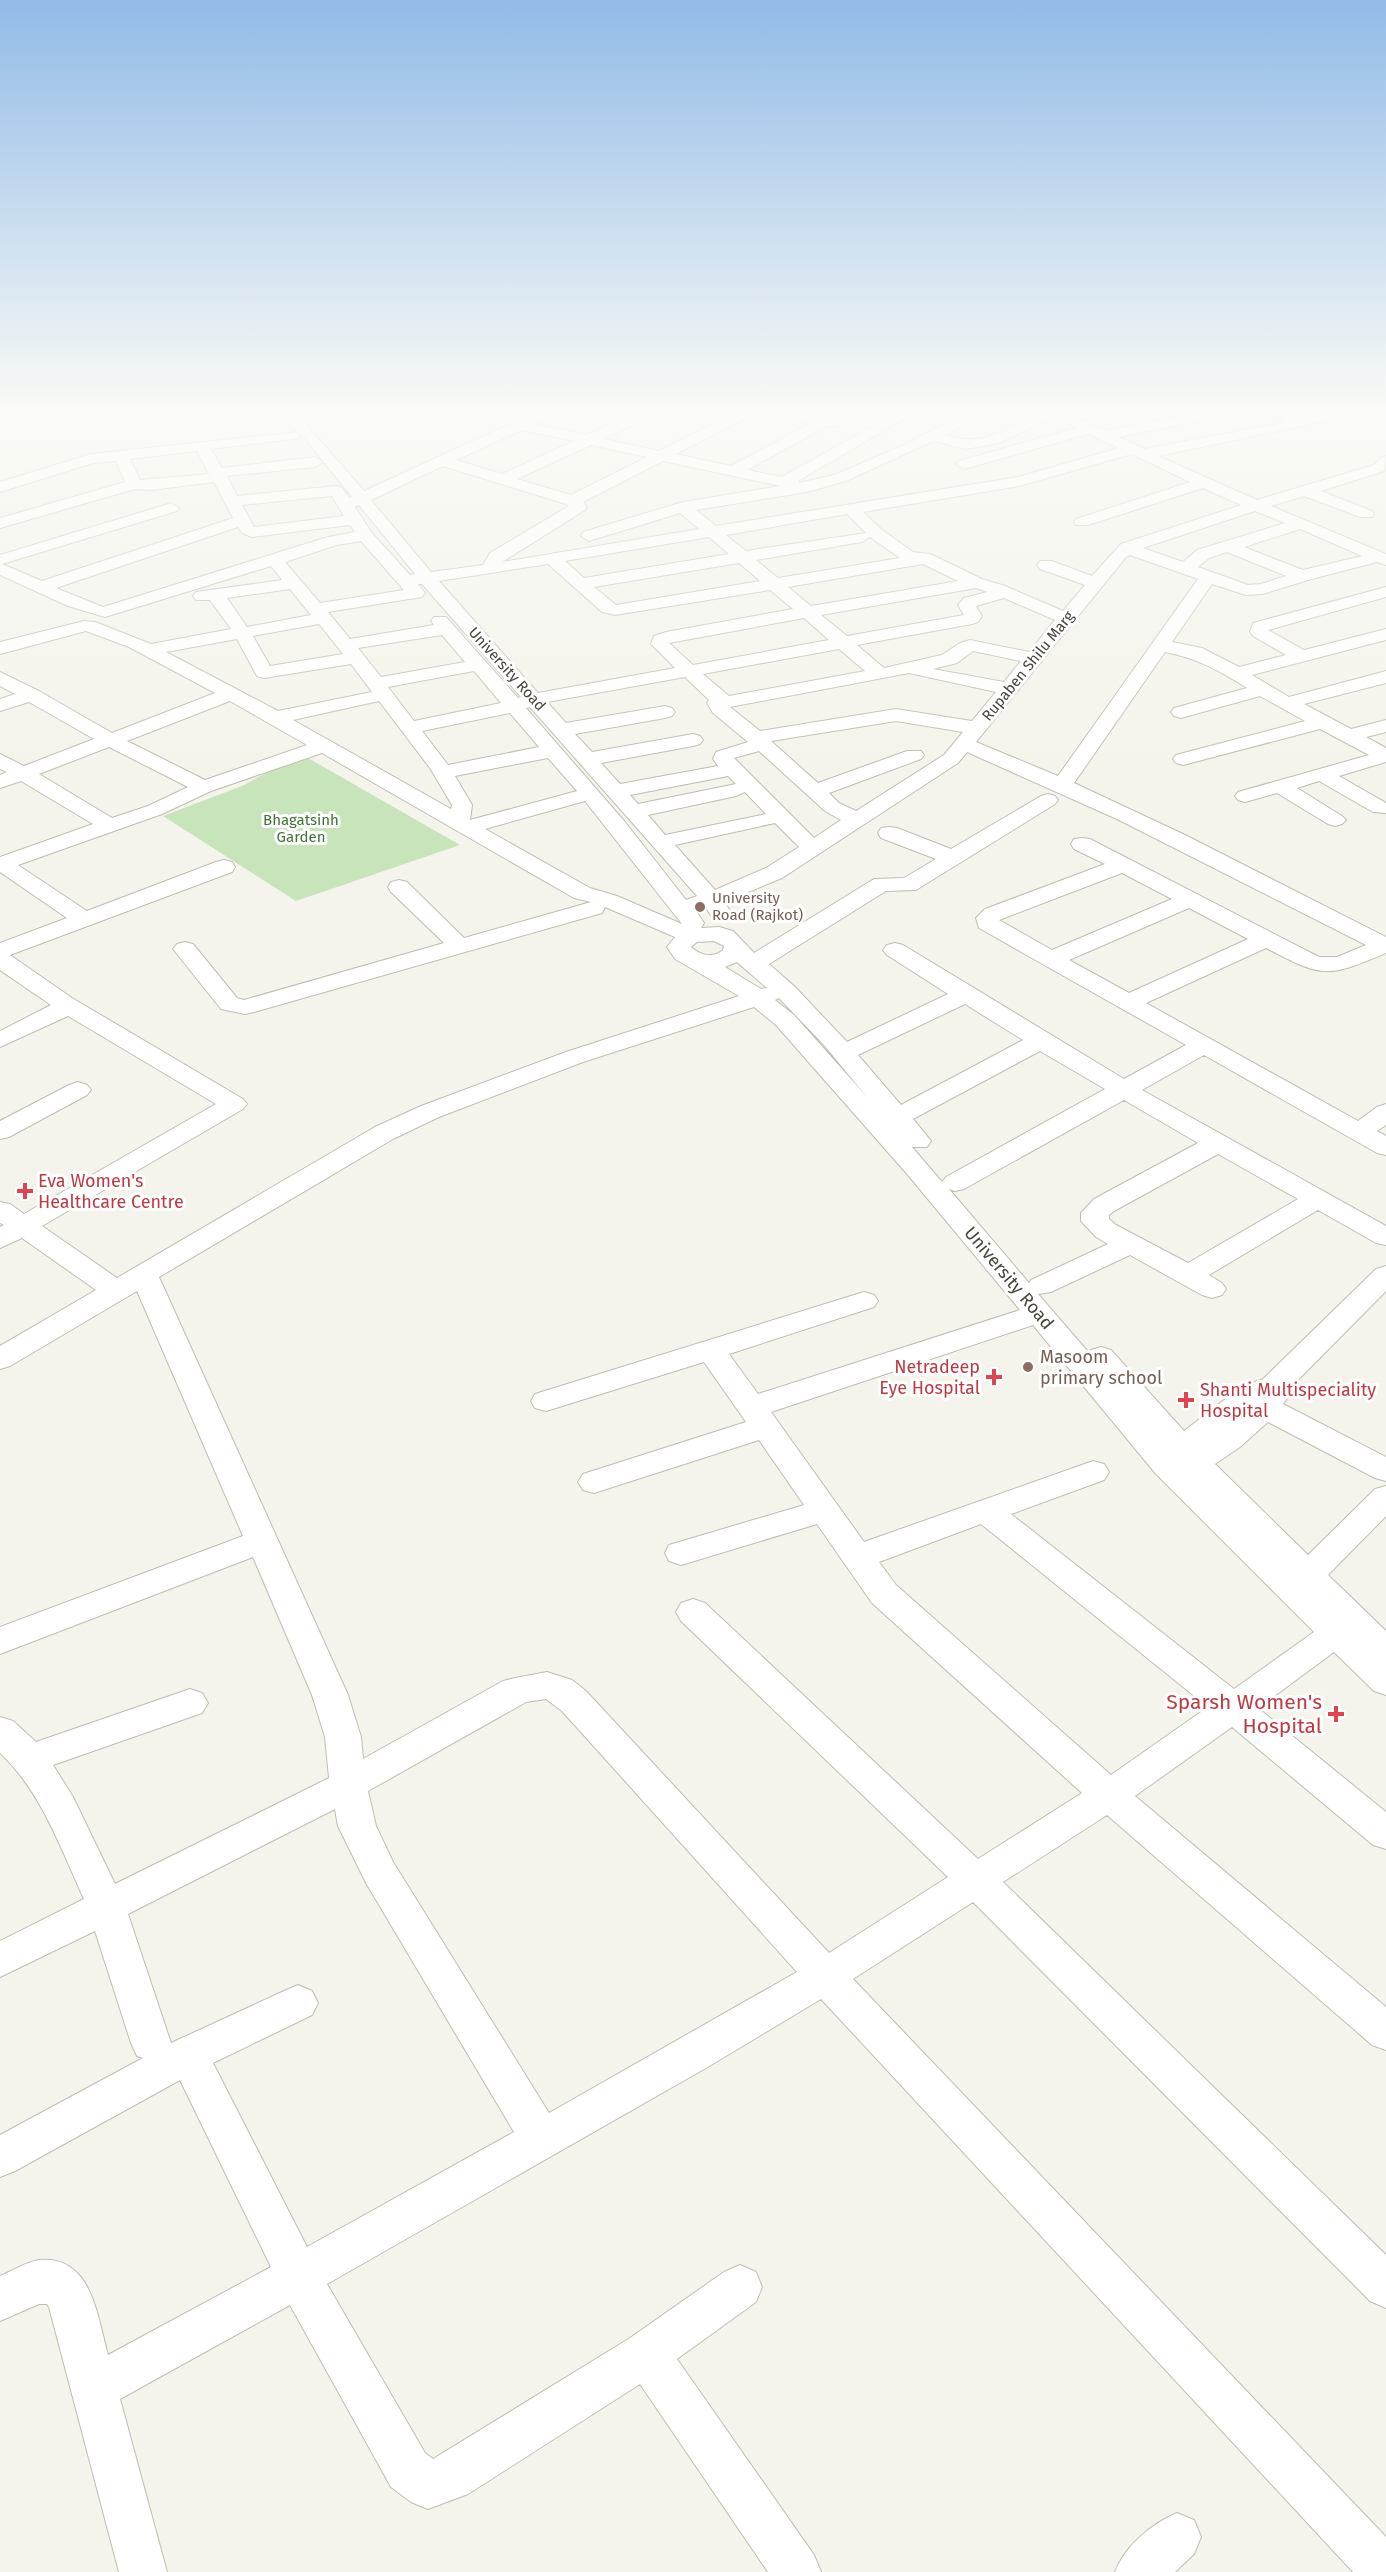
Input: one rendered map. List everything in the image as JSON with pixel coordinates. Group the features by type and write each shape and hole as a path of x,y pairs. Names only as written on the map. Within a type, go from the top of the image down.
{"street":[{"path":"0,560 102,529"},
{"path":"42,587 217,529"},
{"path":"248,529 260,532 277,529"},
{"path":"0,641 181,597 277,562 332,529"},
{"name":"University Road","path":"368,529 417,584 534,699 635,811 711,899 724,918 739,950 771,994 785,1020 917,1169 1040,1300 1176,1459 1335,1634 1386,1682"},
{"name":"University Road","path":"368,529 417,584 446,629 551,752 618,826 677,900 691,938 681,952 723,975 771,994 843,1053 955,1183 1040,1300"},
{"path":"489,569 496,557 544,529"},
{"path":"517,564 530,554 611,529"},
{"path":"709,529 880,674"},
{"path":"95,619 142,646 241,631 320,613 417,584 489,569 730,529"},
{"path":"870,529 908,556 924,558 976,583 1066,618"},
{"name":"Rupaben Shilu Marg","path":"630,912 677,900 711,899 774,873 951,759 1120,553 1128,548 1184,529"},
{"path":"1187,568 1203,554 1283,529"},
{"path":"1312,529 1382,559"},
{"path":"581,584 862,537"},
{"path":"10,542 78,576"},
{"path":"1227,546 1302,576"},
{"path":"1128,548 1246,590 1256,591 1302,576 1382,559"},
{"path":"551,558 608,608 615,610 916,561"},
{"path":"277,562 320,613 443,772 462,806 464,824"},
{"path":"0,648 277,562"},
{"path":"1046,565 1095,583"},
{"path":"0,569 42,587 142,646 464,824 641,933 691,938 739,950"},
{"path":"700,962 727,958 739,950 882,884 908,885 1055,793 1208,577"},
{"path":"181,597 295,583"},
{"path":"976,583 666,637 660,640 660,644 719,699 736,702 956,657 970,645 1033,658"},
{"path":"408,728 512,707 534,699 972,618 967,605 970,602 1002,592"},
{"path":"1302,656 1259,632 1259,627 1386,592"},
{"path":"215,594 241,631 283,706 271,716"},
{"path":"272,685 350,651 446,629"},
{"path":"1238,673 1386,634"},
{"path":"1159,645 1195,652 1238,673 1262,690 1386,756"},
{"path":"271,716 477,665"},
{"path":"910,668 932,675 1008,688"},
{"path":"1287,703 1386,677"},
{"path":"0,678 112,741 204,787"},
{"path":"1181,712 1262,690"},
{"path":"0,782 231,694"},
{"path":"0,705 32,695"},
{"path":"719,699 717,703 720,709 760,741 832,807 856,820"},
{"path":"562,730 665,712"},
{"path":"813,849 723,759 723,756 760,741 896,715 970,736 1055,793 1385,945"},
{"path":"1183,759 1323,722"},
{"path":"1349,736 1386,726"},
{"path":"588,759 693,740"},
{"path":"1,863 155,810 204,787 323,746"},
{"path":"443,772 551,752"},
{"path":"816,791 914,755"},
{"path":"1245,796 1386,756"},
{"path":"0,760 109,825"},
{"path":"617,791 723,771"},
{"path":"1321,774 1380,808"},
{"path":"1280,786 1335,820"},
{"path":"635,811 736,790"},
{"path":"464,824 589,794"},
{"path":"662,842 766,820"},
{"path":"890,833 954,858"},
{"path":"1082,844 1312,963 1330,967 1385,945"},
{"path":"1,863 84,919"},
{"path":"1123,865 987,918 987,923 1386,1147"},
{"path":"0,951 224,867"},
{"path":"399,887 459,946"},
{"path":"185,949 229,1004 236,1007 266,1002 459,946 598,896 691,938"},
{"path":"1051,959 1190,900"},
{"path":"1128,1002 1266,940"},
{"path":"895,950 1124,1091 1386,1237"},
{"path":"0,958 64,1003 234,1104 11,1233"},
{"path":"683,1023 714,994 723,975"},
{"path":"0,1359 384,1132 435,1108 494,1085 771,994"},
{"path":"843,1053 965,995"},
{"path":"0,1040 59,1011 64,1008 64,1003"},
{"path":"897,1117 1042,1040"},
{"path":"955,1183 1206,1044"},
{"path":"0,1131 78,1090"},
{"path":"1360,1132 1386,1112"},
{"path":"1212,1289 1106,1231 1095,1221 1095,1212 1218,1143"},
{"path":"1188,1275 1318,1199"},
{"path":"0,1210 11,1233 130,1283 262,1541 330,1695 343,1737 348,1785 357,1826 379,1872 541,2138"},
{"path":"594,1482 759,1417 1040,1300 1128,1245"},
{"path":"1176,1459 1226,1445 1386,1275"},
{"path":"546,1401 864,1300"},
{"path":"710,1349 884,1594 1109,1795 1386,2032"},
{"path":"1268,1398 1386,1470"},
{"name":"University Road","path":"1176,1459 1308,1575 1386,1652"},
{"path":"857,1557 1093,1472"},
{"path":"1308,1575 1386,1497"},
{"path":"681,1553 824,1511"},
{"path":"987,1512 1233,1708 1386,1834"},
{"path":"0,1641 262,1541"},
{"path":"693,1612 926,1831 1386,2286"},
{"path":"93,2388 692,2055 825,1976 1109,1795 1335,1634"},
{"path":"0,1960 348,1785 515,1691 538,1684 559,1688 582,1710 825,1976 1386,2572"},
{"path":"30,1760 190,1703"},
{"path":"0,1731 30,1760 60,1808 170,2049 408,2470 428,2485 451,2477 646,2354 740,2287"},
{"path":"0,2157 170,2049 298,2003"},
{"path":"0,2299 37,2282 58,2282 69,2297 143,2572"},
{"path":"646,2354 797,2572"},
{"path":"1139,2572 1177,2537"}],"green space":[{"name":"Bhagatsinh Garden","path":"301,754 460,845 296,901 163,816 242,786"}],"place":[{"name":"University Road (Rajkot)","path":"700,907"},
{"name":"Eva Women's Healthcare Centre","path":"25,1191"},
{"name":"Masoom primary school","path":"1028,1367"},
{"name":"Netradeep Eye Hospital","path":"994,1377"},
{"name":"Shanti Multispeciality Hospital","path":"1186,1400"},
{"name":"Sparsh Women's Hospital","path":"1336,1714"}]}
